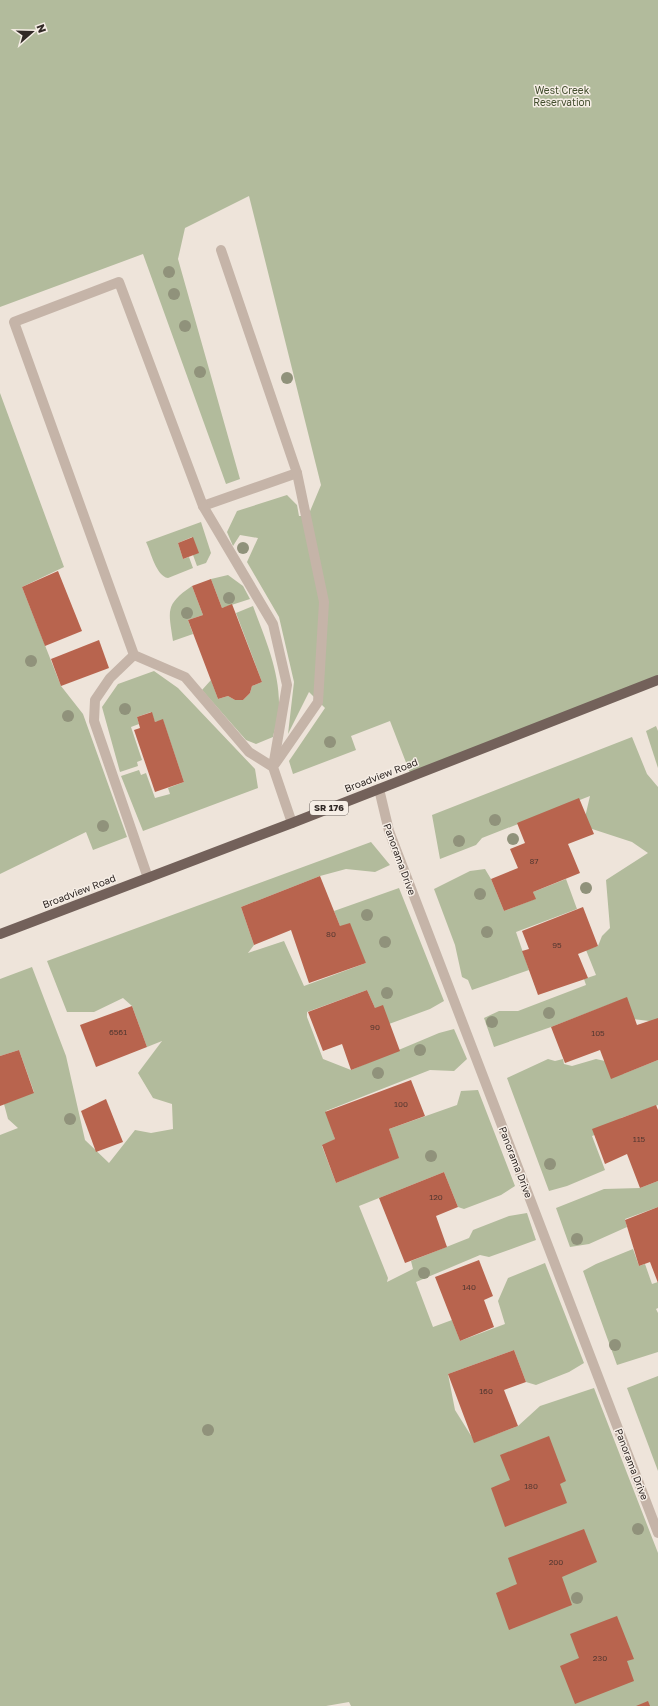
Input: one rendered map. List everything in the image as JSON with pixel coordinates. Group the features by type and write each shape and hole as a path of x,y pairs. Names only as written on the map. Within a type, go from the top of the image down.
{"main road":[{"name":"Broadview Road","path":"0,934 292,823 658,680"}],"street":[{"path":"221,250 297,473 324,602 318,702 273,767"},
{"path":"273,767 249,752 185,677 134,655 14,322 119,282 203,506 273,624 287,685 273,767 292,823"},
{"path":"203,506 297,473"},
{"path":"134,655 110,678 95,700 94,721 148,878"},
{"name":"Panorama Drive","path":"379,788 389,831 658,1533"}],"green space":[{"name":"West Creek Reservation","path":"0,0 658,0 658,682 412,778 390,721 351,736 356,750 293,774 289,761 325,708 309,692 288,734 294,682 279,617 247,562 258,538 240,535 233,546 227,532 237,511 287,495 297,505 299,516 308,516 321,485 249,196 185,228 178,259 240,479 226,484 143,254 0,307"},
{"path":"0,393 64,567 22,587 61,686 83,714 127,837 93,850 86,832 0,874"},
{"path":"201,522 211,553 206,563 197,566 193,555 192,537 178,543 183,559 189,557 193,568 168,578 164,576 160,573 154,563 146,542"},
{"path":"228,575 243,586 250,599 222,608 211,579"},
{"path":"192,586 203,615 188,620 193,634 173,641 170,622 170,609 177,598"},
{"path":"253,606 271,655 279,694 278,719 273,737 256,744 246,740 202,690 211,680 218,699 228,696 235,700 243,700 250,693 252,686 262,682 236,613"},
{"path":"154,671 178,688 255,769 258,788 143,831 121,776 139,770 141,775 146,773 155,798 170,794 168,788 184,782 163,720 155,722 151,712 137,717 139,724 131,727 142,760 137,762 138,766 120,772 102,707 118,684"},
{"path":"656,726 658,731 658,768 646,731"},
{"path":"632,737 647,774 658,787 658,1022 624,1018 613,1003 494,1047 484,1018 499,1011 518,1011 586,985 584,979 596,975 586,950 598,946 602,936 610,928 606,880 648,853 632,842 583,826 590,796 482,838 476,845 440,859 432,815"},
{"path":"371,842 390,865 375,872 346,869 320,876 241,907 254,945 248,953 284,941 304,986 366,963 340,926 334,911 399,888 444,1001 430,1009 389,1024 375,1008 367,990 307,1012 307,1017 323,1059 351,1070 439,1033 454,1029 467,1059 454,1071 430,1070 326,1111 335,1139 322,1146 336,1183 398,1158 389,1129 457,1105 461,1091 478,1090 515,1186 501,1195 464,1209 458,1207 444,1172 359,1206 388,1278 387,1282 413,1269 411,1261 469,1238 473,1230 509,1216 527,1213 536,1240 489,1257 480,1255 416,1282 433,1327 452,1320 460,1341 505,1324 498,1301 508,1278 545,1263 584,1363 569,1372 536,1385 526,1382 514,1350 448,1374 455,1410 475,1442 518,1426 540,1406 594,1388 658,1553 658,1706 351,1706 349,1702 326,1706 0,1706 0,1135 18,1128 8,1119 4,1104 34,1092 19,1050 0,1056 0,979 32,967 66,1056 85,1140 109,1163 135,1130 151,1133 173,1129 172,1104 153,1098 138,1073 162,1041 147,1047 132,1006 123,998 94,1012 67,1012 47,961"},
{"path":"485,869 491,879 504,911 535,899 533,892 566,879 577,909 516,932 529,970 472,990 468,980 462,977 455,945 434,889 470,871"},
{"path":"548,1059 555,1061 563,1059 564,1064 572,1066 596,1059 618,1064 623,1074 658,1060 658,1105 621,1118 613,1128 592,1136 605,1170 567,1186 549,1191 507,1078"},
{"path":"658,1181 658,1207 625,1219 627,1227 589,1244 570,1247 556,1208 604,1189 640,1188"},
{"path":"633,1249 639,1266 645,1264 652,1284 658,1282 658,1308 656,1309 658,1313 658,1352 617,1365 583,1271"},
{"path":"658,1376 658,1471 627,1388"}],"building":[{"path":"193,537 199,553 183,559 178,543"},
{"path":"58,571 82,631 45,646 22,587"},
{"path":"211,579 222,608 232,604 262,682 252,686 250,693 243,700 235,700 228,696 218,699 188,620 203,615 192,586"},
{"path":"99,640 109,668 61,686 51,659"},
{"path":"152,712 155,722 163,719 184,782 155,792 134,730 140,728 137,717"},
{"path":"579,798 594,834 568,844 580,873 533,892 536,899 504,911 491,879 518,868 510,849 525,843 517,823"},
{"path":"320,876 340,926 350,923 366,963 309,983 291,930 254,945 241,907"},
{"path":"583,907 598,946 578,954 588,978 538,995 522,951 529,949 522,931"},
{"path":"367,990 375,1008 383,1005 400,1051 351,1070 342,1044 323,1051 308,1012"},
{"path":"627,997 637,1025 658,1018 658,1060 611,1079 600,1050 565,1063 551,1027"},
{"path":"132,1006 147,1047 96,1067 80,1025"},
{"path":"19,1050 34,1093 0,1106 0,1056"},
{"path":"411,1080 425,1116 389,1129 399,1158 336,1183 322,1145 335,1139 325,1112"},
{"path":"106,1099 123,1142 96,1152 81,1111"},
{"path":"656,1105 658,1110 658,1181 640,1188 627,1154 605,1164 592,1129"},
{"path":"444,1172 458,1207 436,1216 447,1247 405,1263 379,1198"},
{"path":"658,1207 658,1283 650,1262 639,1266 625,1220"},
{"path":"479,1260 493,1296 484,1300 494,1327 460,1341 435,1277"},
{"path":"514,1350 526,1382 504,1390 518,1426 474,1443 448,1374"},
{"path":"549,1436 566,1481 560,1484 567,1503 505,1527 491,1488 510,1480 500,1455"},
{"path":"584,1529 597,1562 562,1577 572,1605 509,1630 496,1593 517,1584 508,1558"},
{"path":"617,1616 634,1659 627,1661 634,1681 575,1704 560,1666 579,1658 570,1634"},
{"path":"648,1701 650,1706 636,1706"}]}
